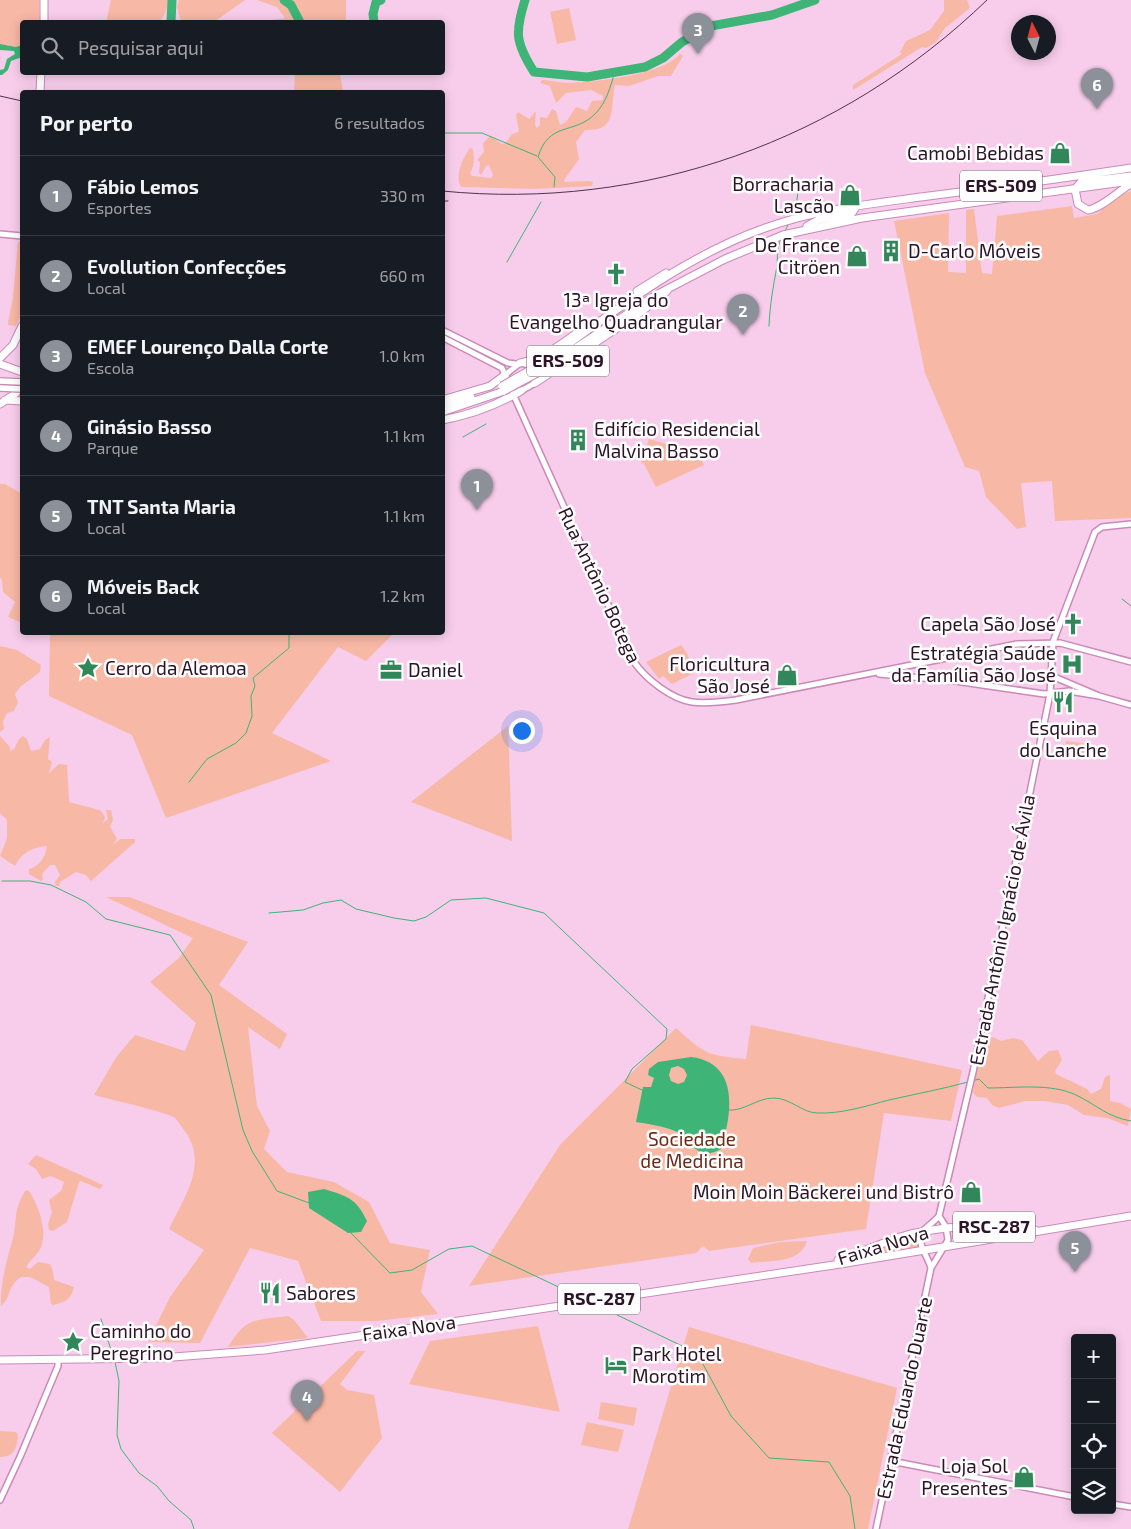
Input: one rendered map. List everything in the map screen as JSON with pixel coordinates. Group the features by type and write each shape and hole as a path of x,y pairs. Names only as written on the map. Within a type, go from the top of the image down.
{"highway":[{"path":"44,0 44,20"},
{"path":"40,90 41,75"},
{"name":"ERS-509","path":"540,368 652,287 732,242 782,222 856,207 1131,168"},
{"path":"1131,176 1081,182 1075,188 1078,204 1088,210 1096,208 1131,182"},
{"name":"ERS-509","path":"445,411 505,388 672,286 756,245 800,230 886,214 1131,182"},
{"path":"800,230 818,220 852,213 856,207"},
{"name":"ERS-509","path":"518,363 534,359 551,350 660,277 724,242 732,242"},
{"name":"ERS-509","path":"535,382 642,312 672,286"},
{"path":"0,358 13,345 20,330"},
{"path":"0,364 20,371"},
{"name":"ERS-509","path":"445,399 490,386 505,375"},
{"path":"0,404 16,393 20,385"},
{"name":"ERS-509","path":"445,404 505,388"},
{"name":"ERS-509","path":"445,419 477,411 514,396 521,391"},
{"path":"4,400 20,401"},
{"name":"Faixa Nova","path":"0,1360 160,1358 265,1350 923,1251 1131,1216"},
{"name":"Faixa Nova","path":"814,1266 923,1231 946,1227 975,1226 1042,1231"}],"main road":[{"path":"0,381 20,381"},
{"path":"0,388 20,389"}],"street":[{"path":"0,234 20,236"},
{"path":"445,332 502,368 505,375"},
{"path":"445,338 508,363 530,365 534,369 535,382"},
{"name":"ERS-509","path":"505,375 518,363"},
{"name":"Rua Antônio Botega","path":"505,375 505,388 514,396 520,408 634,662 641,672 653,682 676,696 691,702 714,702 747,698 875,673 977,650 1017,644 1053,642 1131,662"},
{"name":"ERS-509","path":"521,391 535,382"},
{"path":"505,388 521,391"},
{"name":"Rua Antônio Botega","path":"520,408 521,391"},
{"name":"Estrada Antônio Ignácio de Ávila","path":"939,1216 975,1063 1050,694 1053,642 1097,529 1131,524"},
{"path":"875,673 1050,694 1066,691 1099,696 1131,705"},
{"path":"1052,676 1099,696"},
{"path":"931,1268 920,1242 923,1231 939,1216 946,1227 948,1240 946,1247"},
{"name":"Estrada Eduardo Duarte","path":"876,1529 931,1268 946,1247"},
{"path":"0,1500 58,1366 58,1360"},
{"path":"891,1461 1071,1495"},
{"path":"1116,1505 1131,1507"}],"green space":[{"path":"0,0 39,0 39,20 20,20 20,46 16,47 0,44"},
{"path":"111,0 168,0 166,11 161,20 106,20"},
{"path":"179,0 245,0 217,20 180,20 177,7"},
{"path":"257,0 346,0 346,20 271,20 285,18 277,7"},
{"path":"944,0 967,0 970,8 945,28 936,42 926,48 922,47 853,90 853,85 902,54 900,52 906,41 930,30 944,11"},
{"path":"569,8 576,40 557,44 550,12"},
{"path":"680,54 683,56 671,76 658,76 629,86 615,85 612,109 608,122 596,130 585,130 576,142 579,159 564,180 565,182 589,181 593,182 592,186 533,189 461,187 458,178 459,172 470,148 473,149 474,155 470,173 472,176 491,178 493,175 489,165 486,166 481,175 479,173 480,162 477,160 484,152 483,143 490,136 502,144 506,143 512,134 519,132 516,115 518,112 529,119 536,111 535,125 537,128 540,125 540,117 547,118 552,109 556,111 560,125 566,122 576,107 587,111 592,101 603,100 603,96 591,90 566,93 556,103 550,86 540,83 542,80 569,83 628,76 659,67"},
{"path":"295,75 340,75 343,90 294,90"},
{"path":"1131,191 1131,518 1055,521 1052,481 1021,483 1026,527 1017,529 986,497 979,471 965,467 925,373 894,221 949,213 948,272 966,273 966,210 974,209 982,273 992,274 997,216 1072,206 1074,218 1097,214 1116,198"},
{"path":"18,242 20,242 20,317 16,326 8,325 13,297"},
{"path":"649,439 699,453 704,465 656,487 644,464 641,462"},
{"path":"0,484 5,484 20,493 20,622 8,617 15,602 3,592 2,579 0,578"},
{"path":"50,635 392,635 366,661 338,647 272,733 331,761 166,818 132,735 49,696"},
{"path":"681,645 687,653 694,673 672,684 663,676 659,679 646,662"},
{"path":"0,646 17,650 41,665 40,672 20,687 15,694 18,702 14,711 7,713 3,722 4,729 0,732"},
{"path":"508,726 512,841 411,802"},
{"path":"0,736 10,747 10,751 14,749 19,739 23,736 27,739 31,751 40,749 45,740 50,737 48,759 52,762 49,773 59,764 67,765 69,802 101,811 105,817 103,823 108,819 106,810 111,810 113,820 110,827 117,839 113,844 121,839 135,839 135,842 91,881 86,875 76,872 60,882 59,886 56,886 55,882 60,875 55,865 50,865 42,874 43,880 41,881 29,874 29,869 41,861 47,846 28,852 15,866 0,856 7,838 7,820 0,813"},
{"path":"1066,741 1088,744 1086,757 1064,754"},
{"path":"106,897 129,897 248,942 219,985 287,1034 280,1049 248,1027 257,1106 270,1131 264,1149 287,1172 334,1182 369,1202 390,1243 430,1250 421,1292 438,1314 376,1321 321,1321 298,1261 250,1248 200,1343 148,1342 170,1297 204,1250 169,1229 192,1180 194,1155 191,1142 184,1130 175,1118 170,1115 94,1095 117,1056 135,1035 185,1051 196,1023 150,982 179,958 193,938"},
{"name":"Sociedade de Medicina","path":"751,1025 962,1070 951,1121 884,1113 866,1229 709,1251 703,1246 696,1253 469,1286 560,1145 676,1028 701,1049 715,1055 746,1059"},
{"path":"993,1037 1001,1041 1013,1038 1022,1040 1038,1061 1049,1051 1058,1050 1062,1060 1055,1071 1056,1074 1087,1089 1091,1094 1101,1089 1105,1077 1110,1075 1110,1101 1120,1103 1131,1109 1128,1126 1107,1118 1084,1115 1068,1105 1045,1101 1025,1101 999,1108 992,1105 987,1098 977,1097 973,1093 983,1040"},
{"path":"36,1155 103,1185 100,1189 81,1181 79,1182 67,1222 53,1231 49,1230 48,1224 52,1212 49,1200 61,1191 64,1182 51,1176 42,1179 36,1169 28,1164"},
{"path":"28,1190 35,1201 40,1216 43,1238 39,1250 26,1267 30,1269 38,1262 50,1264 54,1280 74,1287 67,1300 53,1305 51,1304 49,1287 30,1277 21,1277 11,1287 7,1299 1,1306 2,1282 14,1235 18,1205 25,1191"},
{"path":"991,1229 1026,1231 955,1241 953,1230"},
{"path":"918,1236 919,1247 850,1259 882,1245"},
{"path":"807,1241 798,1254 784,1260 751,1263 748,1259 753,1248 781,1242"},
{"path":"288,1316 294,1320 308,1338 228,1347 234,1337 246,1325 268,1318"},
{"path":"538,1326 560,1412 409,1384 430,1341"},
{"path":"689,1327 897,1388 868,1529 628,1529"},
{"path":"357,1351 365,1351 340,1384 347,1390 374,1395 382,1438 340,1492 272,1433"},
{"path":"601,1402 637,1408 634,1426 598,1419"},
{"path":"587,1422 624,1430 618,1452 581,1445"},
{"path":"0,1431 16,1432 18,1435 14,1451 5,1457 0,1457"}],"shaded area":[{"path":"0,44 16,47 20,46 20,58 11,61 8,70 2,75 0,75 0,70 4,69 7,59 15,54 14,51 0,50"},
{"path":"691,1057 707,1061 718,1069 725,1080 729,1092 728,1121 721,1149 713,1153 700,1152 675,1131 661,1126 636,1122 643,1087 651,1087 654,1078 648,1075 649,1069 658,1062","holes":["678,1066 684,1069 687,1075 684,1082 678,1084 671,1081 669,1075 671,1068"]},
{"path":"324,1189 345,1196 359,1207 367,1221 361,1232 348,1233 309,1208 308,1192"}],"waterway":[{"path":"171,20 172,0"},
{"path":"284,0 291,5 299,20"},
{"path":"374,20 376,2 381,0"},
{"path":"525,0 518,29 523,53 534,72 587,77 645,67 663,58 682,42 711,26 772,15 815,0"},
{"path":"554,187 555,177 538,157 543,146 555,133 579,125 595,114 610,89 615,72"},
{"path":"445,133 482,133 537,156"},
{"path":"792,217 796,208 798,191"},
{"path":"507,262 541,202"},
{"path":"785,231 789,223"},
{"path":"769,326 778,249 781,239"},
{"path":"463,437 486,424"},
{"path":"1122,599 1131,606"},
{"path":"189,782 207,759 236,743 246,733 252,716 251,696 255,686 253,678 289,648 289,635"},
{"path":"2,881 30,881 51,885 86,902 106,919 170,935 211,995 243,1130 252,1151 277,1191 309,1203"},
{"path":"269,913 303,910 323,903 341,900 356,909 414,921 426,917 451,900 486,898 544,913 667,1029 666,1039 632,1069 625,1082 644,1091"},
{"path":"972,1081 979,1079 988,1088 1033,1087 1066,1091 1109,1114 1131,1121"},
{"path":"727,1110 739,1109 761,1100 774,1098 786,1100 807,1111 817,1113 836,1112 968,1082"},
{"path":"350,1232 390,1273 412,1270 449,1249 472,1246 584,1299"},
{"path":"594,1304 697,1353 731,1416 769,1458 829,1462 850,1496 855,1529"},
{"path":"101,1319 113,1356"},
{"path":"115,1362 119,1381 117,1435 121,1449 139,1473 157,1486 169,1501 191,1520 194,1529"}],"railway":[{"path":"445,191 518,194 592,189 665,177 736,156 804,128 869,92 930,50 987,0"},
{"path":"0,96 20,101"}],"place":[{"name":"EMEF Lourenço Dalla Corte","path":"698,54"},
{"name":"Móveis Back","path":"1097,109"},
{"name":"Camobi Bebidas","path":"1060,153"},
{"name":"Borracharia Lascão","path":"850,195"},
{"name":"D-Carlo Móveis","path":"891,251"},
{"name":"De France Citröen","path":"857,256"},
{"name":"13ª Igreja do Evangelho Quadrangular","path":"616,274"},
{"name":"Evollution Confecções","path":"743,335"},
{"name":"Edifício Residencial Malvina Basso","path":"578,440"},
{"name":"Fábio Lemos","path":"477,510"},
{"name":"Capela São José","path":"1073,624"},
{"name":"Estratégia Saúde da Família São José","path":"1072,664"},
{"name":"Cerro da Alemoa","path":"88,668"},
{"name":"Daniel","path":"391,670"},
{"name":"Floricultura São José","path":"787,675"},
{"name":"Esquina do Lanche","path":"1063,702"},
{"name":"Moin Moin Bäckerei und Bistrô","path":"971,1192"},
{"name":"TNT Santa Maria","path":"1075,1272"},
{"name":"Sabores","path":"270,1293"},
{"name":"Caminho do Peregrino","path":"73,1342"},
{"name":"Park Hotel Morotim","path":"616,1365"},
{"name":"Ginásio Basso","path":"307,1421"},
{"name":"Loja Sol Presentes","path":"1024,1477"}]}
